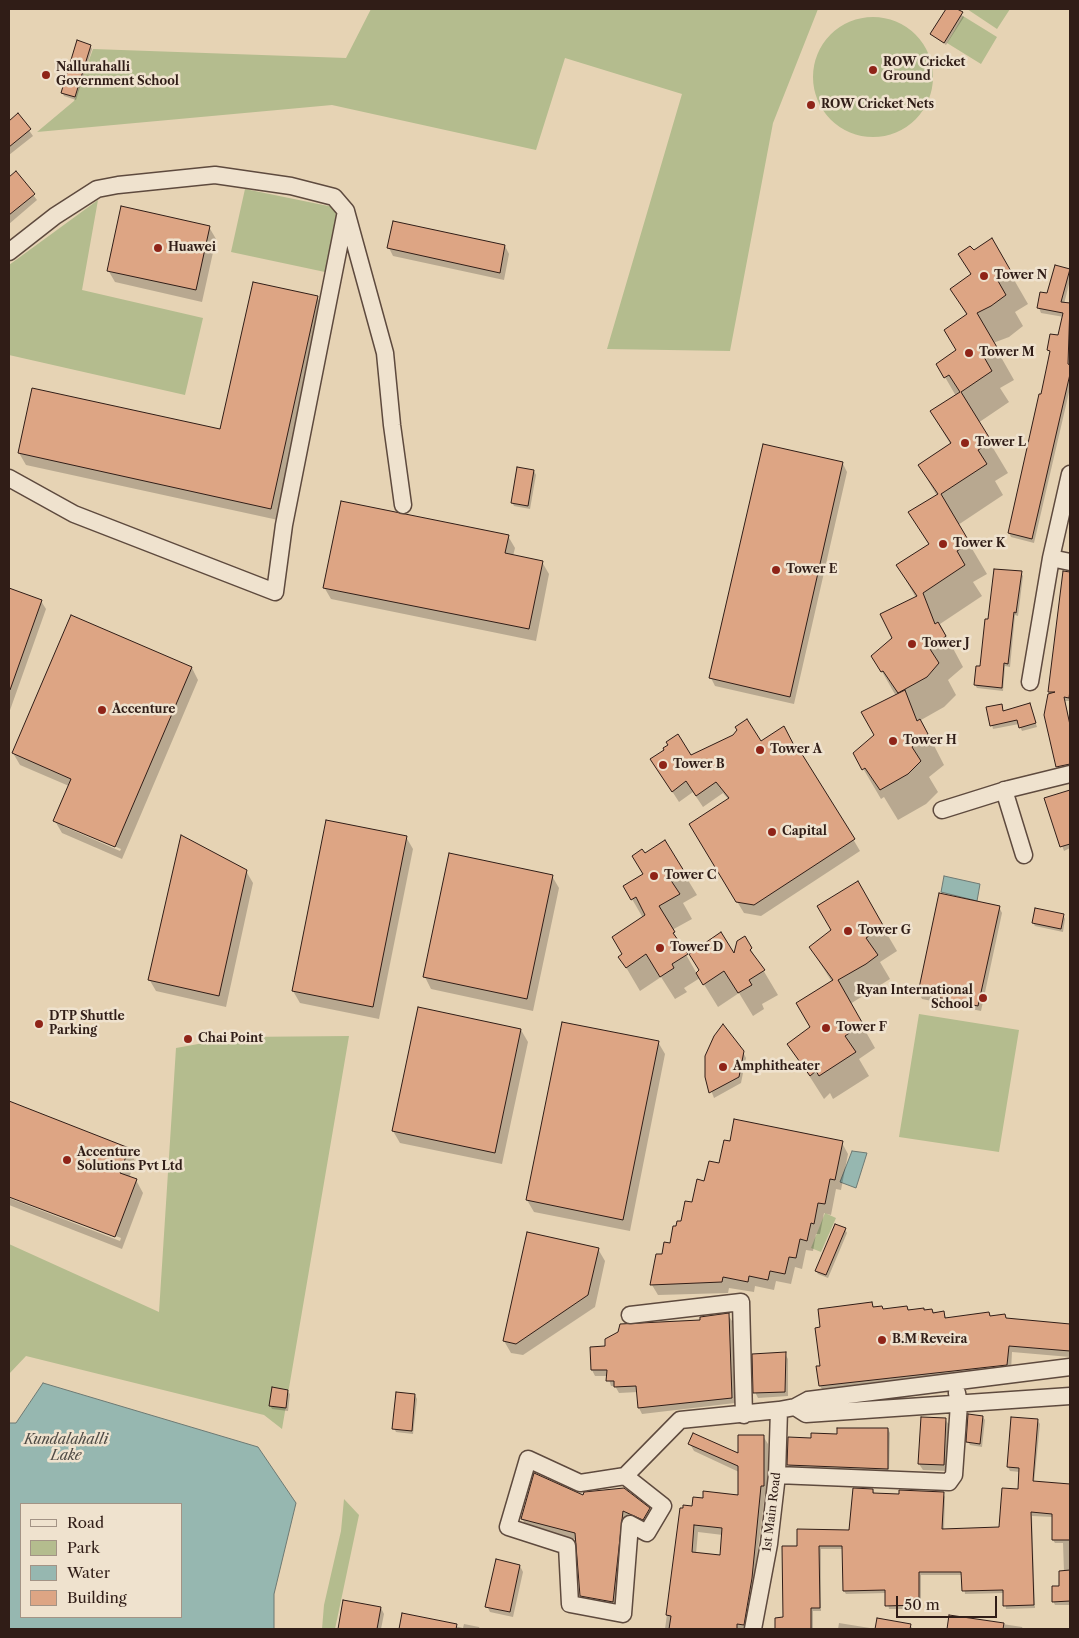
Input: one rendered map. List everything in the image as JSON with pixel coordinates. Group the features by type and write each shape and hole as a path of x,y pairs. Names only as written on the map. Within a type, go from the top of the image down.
{"street":[{"path":"9,252 55,216 98,189 118,185 211,175 240,177 292,186 334,198 346,211 385,353 403,505"},
{"path":"9,478 74,514 275,592 284,525 346,211"},
{"path":"1030,682 1051,558 1070,474"},
{"path":"1051,558 1070,562"},
{"path":"942,810 1004,790 1070,774"},
{"path":"1004,790 1024,855"},
{"path":"630,1315 741,1302 744,1414"},
{"path":"625,1476 663,1506 647,1533 630,1524 623,1614 570,1604 567,1546 508,1527 528,1459 580,1483 625,1476 680,1420 787,1409 808,1400 956,1383 1070,1367"},
{"path":"777,1475 949,1482 954,1475 959,1404 956,1383"},
{"path":"787,1409 806,1414 1070,1396"},
{"name":"1st Main Road","path":"753,1629 769,1544 787,1409"}],"green space":[{"path":"371,9 818,9 773,123 730,351 607,349 682,94 565,58 536,150 332,105 37,132 74,101 93,49 346,58"},
{"path":"967,9 1010,9 997,29"},
{"path":"963,16 997,37 981,64 947,43"},
{"name":"ROW Cricket Ground","path":"873,17 896,21 916,34 929,54 933,77 929,100 916,120 896,133 873,137 850,133 830,120 817,100 813,77 817,54 830,34 850,21"},
{"path":"245,189 338,208 325,272 231,252"},
{"path":"98,200 82,290 203,318 185,395 9,355 9,265"},
{"path":"919,1014 1019,1030 999,1152 899,1137"},
{"path":"349,1036 282,1429 264,1415 26,1356 9,1374 9,1244 159,1312 176,1048 237,1037"},
{"path":"825,1213 836,1218 821,1252 811,1248"},
{"path":"344,1499 359,1515 335,1629 322,1629 324,1605 341,1531"}],"water":[{"path":"944,876 980,884 977,901 941,892"},
{"path":"852,1151 867,1153 856,1188 840,1182"},
{"name":"Kundalahalli Lake","path":"43,1383 258,1447 296,1503 274,1594 274,1629 9,1629 9,1423 16,1423"}],"building":[{"path":"946,9 957,9 963,12 944,43 930,34"},
{"path":"77,40 91,45 75,97 61,93"},
{"path":"18,113 31,129 9,147 9,121"},
{"path":"16,171 35,194 9,215 9,177"},
{"name":"Huawei","path":"121,206 210,226 196,290 107,271"},
{"path":"393,221 505,245 500,273 387,248"},
{"path":"992,238 1012,273 998,281 1006,295 977,313 998,349 984,357 992,371 961,392 992,442 978,450 987,464 941,494 970,543 957,551 965,565 923,593 935,624 938,622 946,636 930,649 939,663 927,677 898,693 871,656 892,638 880,614 917,596 896,565 929,544 908,512 938,494 918,465 951,443 930,411 960,392 949,375 944,378 936,364 956,350 944,330 967,314 950,289 971,274 958,254 970,246 974,250"},
{"path":"1055,265 1070,269 1061,302 1070,303 1068,364 1070,365 1070,374 1032,539 1008,533 1039,394 1041,394 1050,351 1047,350 1050,334 1058,335 1063,313 1037,308 1040,292 1047,293"},
{"path":"253,282 318,296 271,509 18,453 32,388 220,429"},
{"name":"Tower E","path":"763,444 843,462 790,697 709,678"},
{"path":"517,467 534,470 528,506 511,503"},
{"path":"341,501 509,535 505,553 543,561 529,629 323,588"},
{"path":"994,569 1022,571 1016,613 1014,612 1008,664 1004,663 1002,688 974,685 976,666 980,666 985,619 988,619"},
{"path":"1063,571 1070,572 1070,690 1069,698 1064,697 1070,725 1070,764 1056,767 1044,715 1048,694 1055,692 1048,692"},
{"path":"9,588 42,600 10,690 9,689"},
{"name":"Accenture","path":"71,615 192,667 115,847 53,821 71,779 12,753"},
{"name":"Tower H","path":"905,690 917,721 920,719 928,734 912,747 921,761 908,774 880,790 865,768 862,770 853,753 874,735 861,712"},
{"path":"1030,703 1036,723 1019,728 1017,720 990,726 986,707 1002,704 1003,711"},
{"name":"Capital","path":"747,719 761,741 784,726 798,753 800,751 855,839 754,905 736,902 689,824 729,798 716,782 696,796 686,781 672,792 650,759 664,750 663,748 668,745 666,742 678,734 691,755 733,735 737,730 735,727"},
{"path":"1070,790 1070,844 1060,847 1044,798"},
{"path":"326,820 407,836 373,1007 292,991"},
{"path":"181,835 247,870 219,996 148,980"},
{"path":"665,840 684,871 670,879 680,894 659,906 675,932 673,933 688,954 672,964 674,968 660,977 646,954 626,968 618,957 622,954 612,937 645,915 636,897 631,900 623,886 643,874 632,856 642,849 645,853"},
{"path":"449,853 553,875 527,999 423,977"},
{"path":"858,881 884,927 866,938 878,955 838,980 863,1024 845,1036 856,1052 819,1076 816,1071 810,1076 787,1044 810,1027 796,1003 833,980 809,947 831,930 817,906"},
{"path":"939,893 1000,906 978,1006 918,993"},
{"path":"1035,908 1064,914 1061,929 1032,923"},
{"path":"721,932 734,953 737,941 745,936 752,948 750,950 765,970 749,980 752,985 738,993 724,971 703,985 696,973 699,970 689,954"},
{"path":"418,1007 521,1029 495,1153 392,1131"},
{"path":"562,1022 659,1041 623,1220 526,1200"},
{"name":"Amphitheater","path":"723,1024 744,1051 739,1077 709,1093 705,1077 705,1056 714,1036"},
{"name":"Accenture Solutions Pvt Ltd","path":"9,1101 129,1148 120,1173 137,1179 115,1237 9,1197"},
{"path":"734,1119 843,1141 835,1180 830,1179 825,1204 818,1203 814,1224 811,1223 807,1241 800,1239 796,1258 789,1257 785,1274 770,1271 768,1280 749,1276 748,1282 723,1277 722,1282 650,1285 656,1254 662,1254 664,1242 670,1243 673,1226 676,1226 677,1221 681,1221 685,1201 692,1202 697,1179 704,1181 709,1161 719,1163 724,1140 730,1141"},
{"path":"835,1224 846,1228 826,1275 815,1271"},
{"path":"527,1232 599,1248 588,1295 516,1344 503,1341"},
{"name":"B.M Reveira","path":"872,1302 873,1307 882,1306 883,1309 907,1306 908,1310 924,1308 924,1310 932,1309 933,1313 944,1311 945,1318 989,1312 990,1316 1005,1314 1006,1318 1070,1324 1070,1351 1009,1346 1007,1365 819,1386 816,1366 820,1366 815,1328 820,1327 818,1309"},
{"path":"729,1313 732,1398 638,1408 636,1386 614,1387 614,1381 606,1381 607,1370 591,1370 590,1347 605,1346 605,1339 618,1332 620,1324 700,1320 700,1317"},
{"path":"786,1352 785,1392 753,1393 752,1354"},
{"path":"272,1387 288,1390 286,1408 269,1406"},
{"path":"396,1392 415,1394 412,1431 392,1429"},
{"path":"968,1414 983,1416 980,1444 966,1442"},
{"path":"921,1417 946,1418 944,1465 918,1464"},
{"path":"1011,1417 1038,1419 1033,1481 1070,1484 1070,1540 1052,1540 1052,1514 1031,1512 1034,1605 1003,1606 1003,1590 962,1591 961,1572 919,1572 919,1605 885,1606 885,1590 843,1591 842,1546 819,1546 820,1608 811,1608 811,1629 775,1629 775,1618 783,1617 782,1546 797,1546 797,1529 849,1530 853,1488 873,1489 873,1493 899,1494 899,1490 944,1492 942,1529 999,1527 1002,1488 1018,1489 1019,1468 1007,1467"},
{"path":"837,1428 888,1428 888,1469 787,1465 788,1437 811,1438 811,1433 837,1434"},
{"path":"693,1433 738,1453 738,1435 764,1435 764,1486 761,1486 752,1578 744,1625 737,1624 737,1629 669,1629 671,1616 666,1615 680,1508 683,1508 683,1505 692,1506 693,1497 703,1498 703,1491 738,1495 738,1466 688,1444","holes":["694,1525 722,1528 720,1555 692,1552"]},
{"path":"534,1473 583,1495 584,1492 624,1488 650,1508 643,1520 623,1511 613,1602 580,1596 575,1533 521,1519"},
{"path":"496,1559 520,1565 510,1612 485,1607"},
{"path":"1070,1570 1070,1601 1052,1602 1052,1586 1059,1586 1059,1571"},
{"path":"343,1600 381,1607 377,1629 338,1629"},
{"path":"402,1613 457,1624 456,1629 399,1629"},
{"path":"949,1615 1004,1623 1003,1629 947,1629"},
{"path":"877,1618 911,1624 910,1629 875,1629"}],"place":[{"name":"ROW Cricket Ground","path":"873,70"},
{"name":"Nallurahalli Government School","path":"46,75"},
{"name":"ROW Cricket Nets","path":"811,105"},
{"name":"Huawei","path":"158,248"},
{"name":"Tower N","path":"984,276"},
{"name":"Tower M","path":"969,353"},
{"name":"Tower L","path":"965,443"},
{"name":"Tower K","path":"943,544"},
{"name":"Tower E","path":"776,570"},
{"name":"Tower J","path":"912,644"},
{"name":"Accenture","path":"102,710"},
{"name":"Tower H","path":"893,741"},
{"name":"Tower A","path":"760,750"},
{"name":"Tower B","path":"663,765"},
{"name":"Capital","path":"772,832"},
{"name":"Tower C","path":"654,876"},
{"name":"Tower G","path":"848,931"},
{"name":"Tower D","path":"660,948"},
{"name":"Ryan International School","path":"983,998"},
{"name":"DTP Shuttle Parking","path":"39,1024"},
{"name":"Tower F","path":"826,1028"},
{"name":"Chai Point","path":"188,1039"},
{"name":"Amphitheater","path":"723,1067"},
{"name":"Accenture Solutions Pvt Ltd","path":"67,1160"},
{"name":"B.M Reveira","path":"882,1340"}]}
